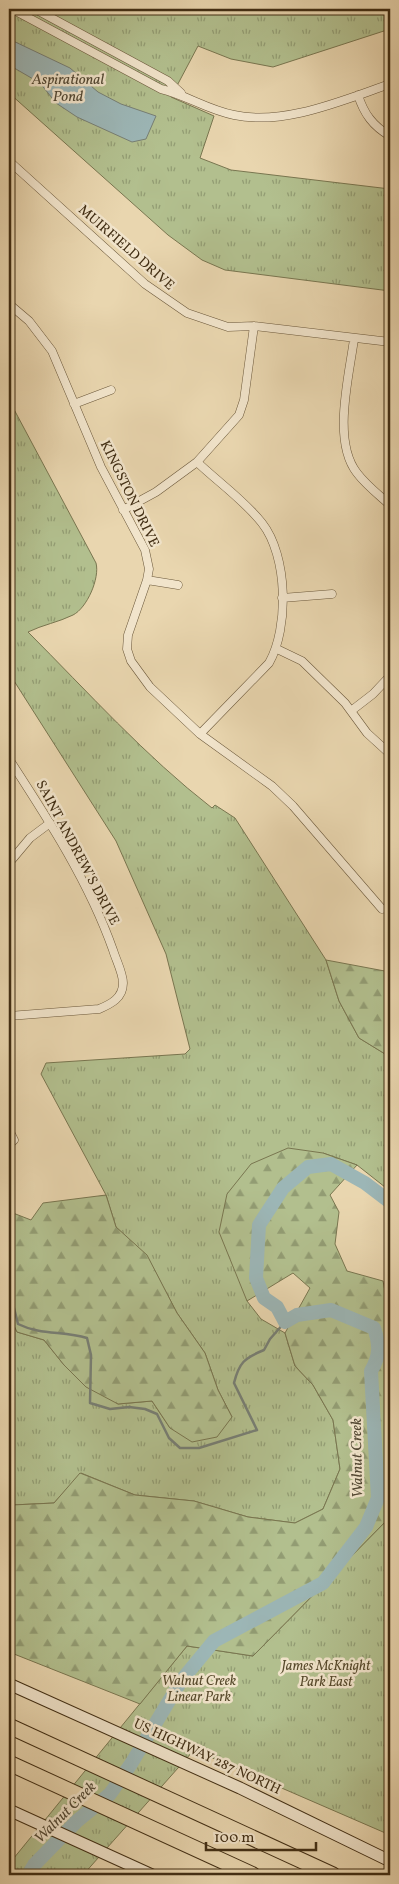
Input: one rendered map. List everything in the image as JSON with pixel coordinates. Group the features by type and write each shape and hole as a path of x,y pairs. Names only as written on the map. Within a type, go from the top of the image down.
{"highway":[{"path":"9,1726 333,1875"},
{"path":"9,1764 253,1875"}],"main road":[{"name":"US HIGHWAY 287 NORTH","path":"9,1684 184,1762 390,1861"},
{"path":"9,1810 152,1875"}],"street":[{"path":"12,9 161,89 182,94 233,115 266,118 286,116 390,84"},
{"path":"35,9 168,81 182,94"},
{"path":"358,95 363,111 370,121 390,136"},
{"name":"MUIRFIELD DRIVE","path":"9,160 145,284 188,313 228,327 254,326 390,342"},
{"name":"KINGSTON DRIVE","path":"9,304 44,337 58,363 90,443 145,550 148,568 147,580 128,635 128,649 131,661 150,687 200,734 272,786 293,806 382,909"},
{"path":"123,510 156,492 197,462 239,415 244,400 254,326"},
{"path":"354,339 343,425 344,446 357,474 390,505"},
{"path":"74,404 110,390"},
{"path":"197,462 262,523 274,547 283,616 277,649 259,676 200,734"},
{"path":"147,580 178,585"},
{"path":"282,598 332,594"},
{"path":"277,649 302,661 351,710 367,733 390,754"},
{"path":"351,710 373,694 390,676"},
{"name":"SAINT ANDREW'S DRIVE","path":"9,759 50,823 106,932 123,982 121,991 111,1004 99,1009 9,1016"},
{"path":"9,863 30,838 50,823"},
{"path":"9,1130 11,1143"}],"green space":[{"path":"9,9 390,9 390,29 273,67 231,59 198,46 171,97 214,116 200,158 231,170 390,189 390,291 225,270 202,260 168,235 9,93"},
{"path":"9,400 96,563 97,569 91,592 78,611 73,615 28,632 163,767 212,808 215,805 235,818 326,960 339,1001 359,1038 390,1057 390,1191 357,1165 323,1153 247,1301 261,1319 285,1333 295,1366 313,1385 333,1420 340,1469 323,1509 295,1523 248,1517 194,1501 135,1495 81,1473 54,1503 12,1505 9,1498 9,1315 17,1332 44,1340 64,1365 118,1404 152,1401 170,1428 232,1417 218,1390 205,1353 177,1313 147,1256 116,1227 106,1195 41,1074 46,1063 185,1054 190,1049 166,954 116,841 9,673 9,613 14,569 9,561"},
{"path":"326,960 390,972 390,1057 359,1038 339,1001"},
{"path":"288,1148 323,1153 357,1165 330,1195 339,1212 335,1244 347,1271 383,1281 390,1318 390,1517 253,1656 187,1646 140,1704 9,1652 9,1512 12,1505 54,1503 80,1473 135,1495 194,1501 248,1517 295,1523 323,1509 340,1469 333,1420 313,1385 295,1366 285,1333 310,1288 293,1273 247,1301 219,1232 227,1194 251,1164"},
{"path":"106,1195 116,1227 147,1255 177,1313 205,1353 218,1390 232,1417 217,1437 192,1442 170,1428 152,1401 118,1404 86,1387 64,1365 44,1340 17,1332 9,1315 9,1218 13,1213 31,1220 43,1203"},
{"path":"390,1517 390,1835 194,1750 83,1875 9,1875 9,1864 187,1646 253,1656"}],"water":[{"name":"Aspirational Pond","path":"9,39 70,68 98,92 121,104 156,116 146,139 132,142 77,117 56,103 40,83 9,65"}],"waterway":[{"name":"Walnut Creek","path":"28,1875 34,1865 77,1821 110,1794 131,1764 181,1681 214,1641 323,1583 366,1527 378,1498 371,1371 378,1350 374,1328 331,1310 297,1315 285,1322 277,1307 264,1298 256,1278 259,1225 283,1188 308,1167 331,1164 365,1183 390,1202"},
{"path":"9,1307 14,1308 18,1324 35,1330 87,1338 91,1355 90,1403 110,1409 129,1407 145,1409 157,1414 169,1438 180,1448 199,1448 257,1430 234,1383 243,1362 264,1350 270,1339 285,1322"}],"park label":[{"name":"James McKnight Park East","path":"326,1674"},
{"name":"Walnut Creek Linear Park","path":"199,1689"}]}
